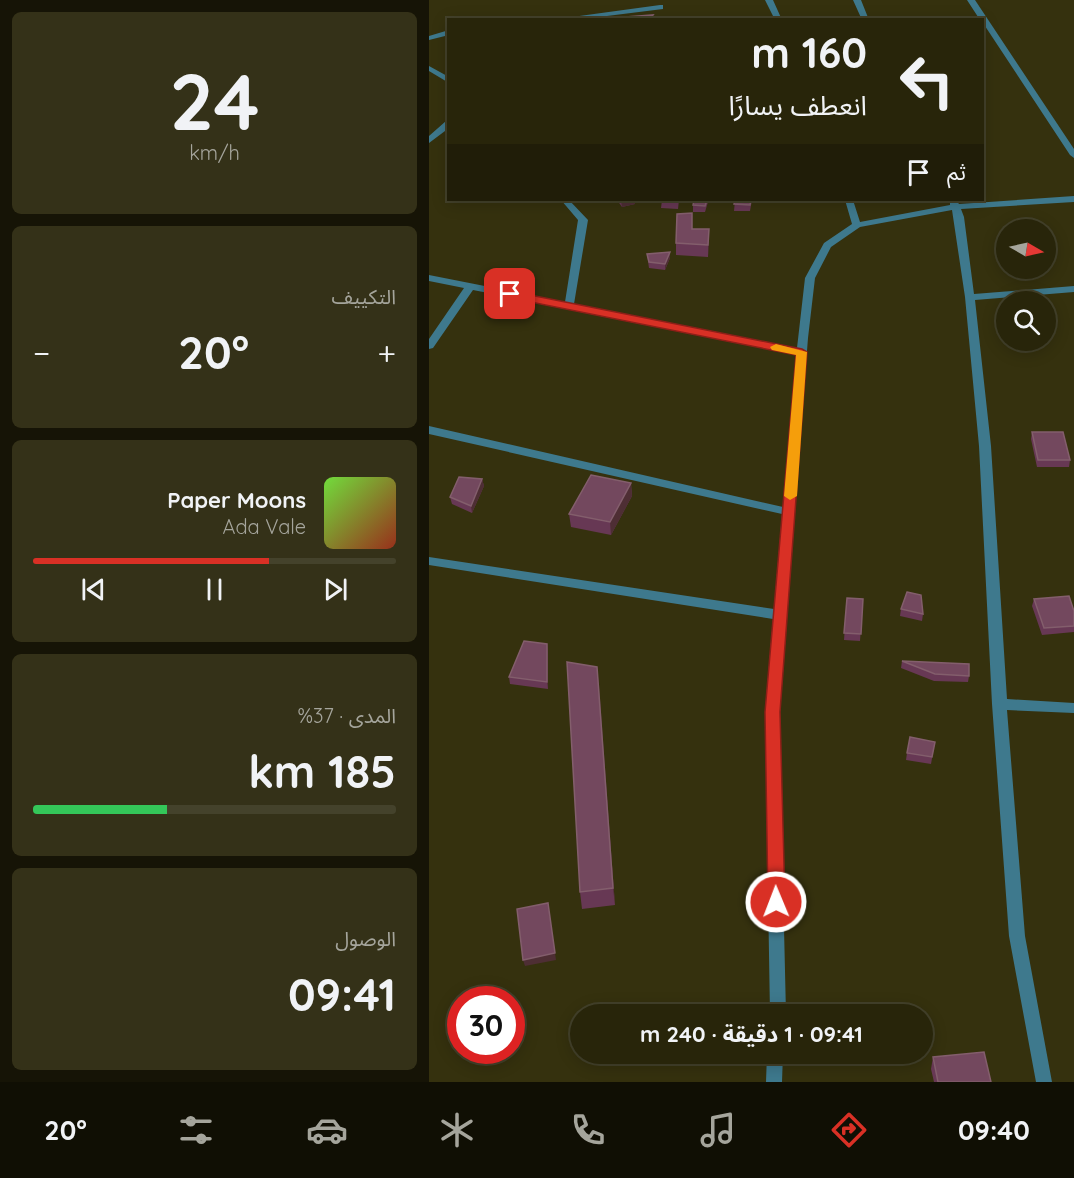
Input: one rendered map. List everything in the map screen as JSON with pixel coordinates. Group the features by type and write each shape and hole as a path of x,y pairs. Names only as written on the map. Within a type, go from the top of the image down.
{"street":[{"path":"769,0 778,18"},
{"path":"857,0 866,18"},
{"path":"971,0 983,18"},
{"path":"569,18 660,7"},
{"path":"984,19 1074,154"},
{"path":"429,38 447,33"},
{"path":"429,68 447,80"},
{"path":"429,140 447,125"},
{"path":"778,1004 772,712 810,278 827,245 857,225 954,203 1074,199"},
{"path":"566,201 583,220 569,306"},
{"path":"849,201 857,225"},
{"path":"954,203 970,297 985,446 999,704 1017,936 1044,1082"},
{"path":"429,278 802,352"},
{"path":"429,346 470,287"},
{"path":"970,297 1074,289"},
{"path":"429,430 789,512"},
{"path":"429,561 780,615"},
{"path":"999,704 1074,708"},
{"path":"774,1082 775,1064"}],"building":[{"path":"653,15 651,18 613,18"},
{"path":"694,201 707,201 705,206 693,205"},
{"path":"735,201 751,201 750,205 734,204"},
{"path":"692,213 692,229 709,229 708,245 676,243 677,214"},
{"path":"670,252 665,264 649,262 647,254"},
{"path":"1032,432 1063,432 1070,460 1038,460"},
{"path":"591,475 631,483 610,522 569,514"},
{"path":"459,477 482,479 471,506 450,497"},
{"path":"907,592 921,595 923,614 901,609"},
{"path":"1069,596 1074,611 1074,626 1044,628 1034,599"},
{"path":"847,598 863,599 861,634 844,633"},
{"path":"524,641 547,644 547,682 509,677"},
{"path":"902,661 969,664 969,676 935,674"},
{"path":"567,662 597,667 613,888 580,892"},
{"path":"910,737 935,742 932,757 907,753"},
{"path":"548,903 555,953 523,960 517,909"},
{"path":"984,1052 991,1082 938,1082 933,1057"}],"slow traffic":[{"path":"776,347 802,352 790,496"}],"route":[{"path":"510,294 802,352 772,712 776,902"}]}
